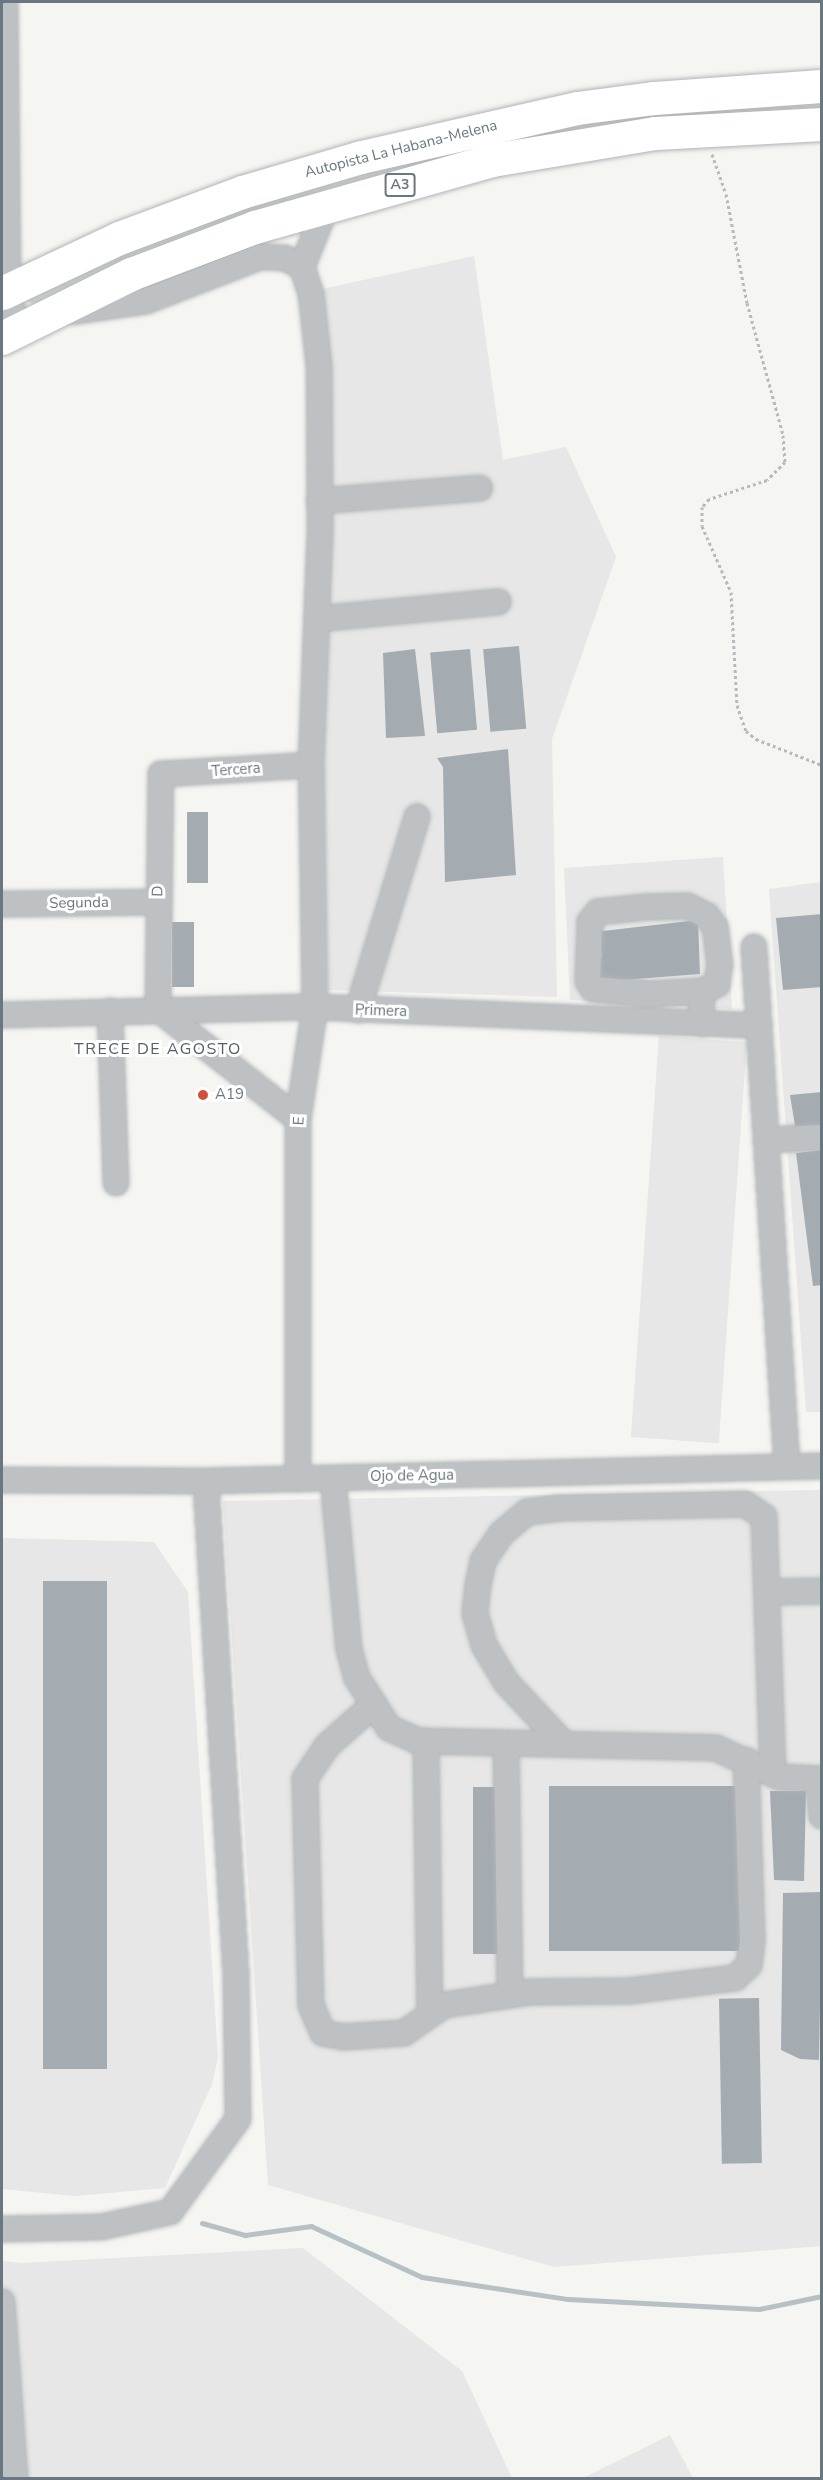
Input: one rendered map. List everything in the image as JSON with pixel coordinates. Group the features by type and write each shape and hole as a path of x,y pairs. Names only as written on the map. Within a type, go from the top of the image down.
{"highway":[{"name":"Autopista La Habana-Melena","path":"5,291 119,238 201,207 361,157 577,108 654,98 822,86"},
{"name":"A3","path":"19,328 131,274 255,227 492,160 581,143 703,129 822,124"}],"street":[{"path":"5,2 5,291 19,328 146,301 260,257 285,258 302,267 327,205"},
{"name":"E","path":"298,1479 298,1119 315,1007 311,765 319,501 319,366 311,294 302,267"},
{"path":"319,501 479,488"},
{"path":"317,619 498,602"},
{"name":"Tercera","path":"161,774 311,765"},
{"name":"D","path":"158,1009 157,902 161,774"},
{"path":"358,1010 417,817"},
{"name":"Segunda","path":"2,904 157,902"},
{"path":"687,906 707,916 715,927 720,965 717,984 704,991 651,994 593,989 588,981 590,922 598,912 646,907 687,906"},
{"path":"754,947 787,1467"},
{"path":"702,1024 704,991"},
{"name":"Primera","path":"2,1015 158,1009 315,1007 760,1026"},
{"path":"158,1009 298,1119"},
{"path":"110,1011 116,1183"},
{"path":"766,1140 822,1137"},
{"name":"Ojo de Agua","path":"2,1480 206,1481 822,1466"},
{"path":"333,1478 349,1649 357,1678 372,1706 389,1728 426,1741 716,1748 773,1773 820,1779 822,1816"},
{"path":"2,2229 101,2227 170,2212 238,2119 236,1975 206,1481"},
{"path":"564,1744 506,1682 484,1645 475,1613 483,1561 501,1534 527,1512 558,1508 745,1504 764,1517 769,1592 773,1773"},
{"path":"769,1592 822,1591"},
{"path":"372,1706 327,1746 305,1779 311,2005 323,2033 343,2037 404,2032 444,2005 510,1995 712,1984 735,1978 748,1965 752,1939 746,1760"},
{"path":"426,1741 430,2014"},
{"path":"506,1743 510,1995"},
{"path":"2,2302 15,2478"}],"path":[{"path":"703,129 726,194 747,303 783,435 785,462 767,480 709,500 702,507 702,526 731,592 737,705 746,731 756,739 822,765"}],"shaded area":[{"path":"821,100 821,110 492,148 361,180 202,231 33,304 23,298 184,227 452,145 645,113"},
{"path":"474,256 503,460 566,447 616,557 552,739 557,997 328,990 319,501 322,289"},
{"path":"723,857 732,1009 570,1000 564,868"},
{"path":"821,882 821,1412 806,1412 769,889"},
{"path":"659,1036 747,1042 719,1443 631,1437"},
{"path":"821,1490 821,2246 554,2267 268,2185 223,1501"},
{"path":"2,1538 154,1542 188,1592 218,2058 212,2084 165,2188 75,2196 2,2189"},
{"path":"303,2248 462,2371 512,2478 2,2478 2,2261 22,2263"},
{"path":"670,2435 693,2478 583,2478"}],"building":[{"path":"519,646 526,729 490,732 483,649"},
{"path":"415,649 425,736 386,738 383,653"},
{"path":"470,649 477,730 437,733 430,652"},
{"path":"508,749 516,875 445,882 443,767 437,758"},
{"path":"187,812 208,812 208,883 187,883"},
{"path":"822,914 822,987 783,990 776,918"},
{"path":"698,920 700,974 597,982 602,954 594,932"},
{"path":"172,922 194,922 194,987 172,987"},
{"path":"822,1092 822,1130 796,1132 790,1095"},
{"path":"822,1150 822,1285 813,1286 796,1153"},
{"path":"43,1581 107,1581 107,2069 43,2069"},
{"path":"549,1786 741,1786 741,1951 549,1951"},
{"path":"473,1787 518,1787 518,1954 473,1954"},
{"path":"770,1791 806,1791 804,1881 774,1880"},
{"path":"822,1892 819,2060 800,2059 781,2050 783,1893"},
{"path":"759,1998 762,2163 722,2164 719,1999"}],"waterway":[{"path":"202,2223 245,2235 311,2226 422,2277 568,2299 759,2309 822,2296"}],"place":[{"name":"A19","path":"203,1095"}],"district":[{"name":"TRECE DE AGOSTO","path":"158,1049"}]}
